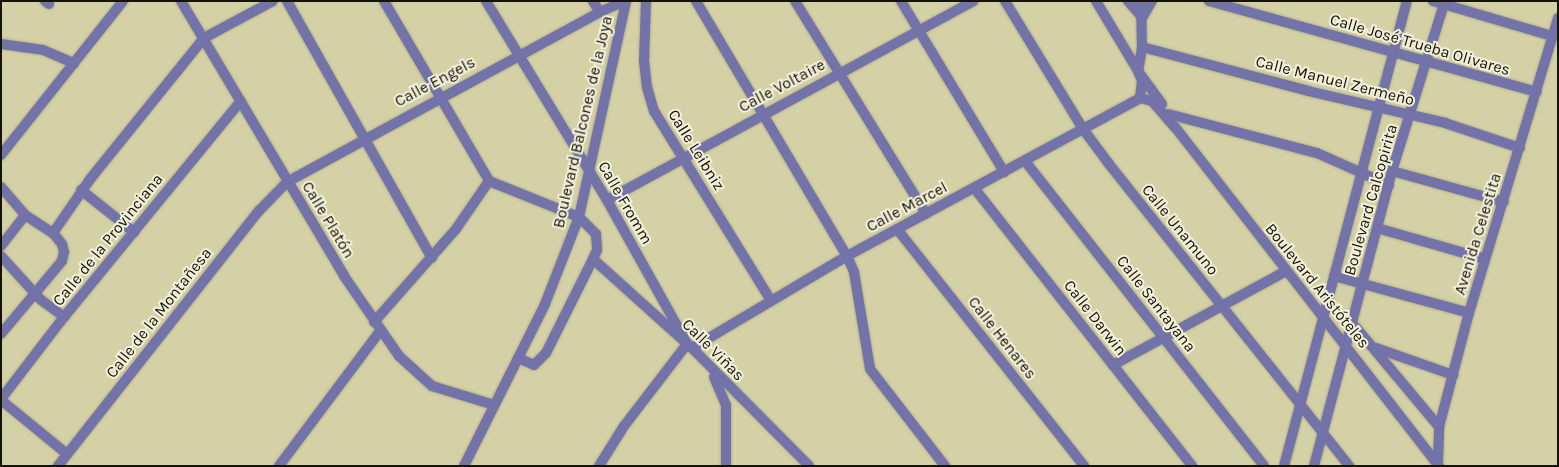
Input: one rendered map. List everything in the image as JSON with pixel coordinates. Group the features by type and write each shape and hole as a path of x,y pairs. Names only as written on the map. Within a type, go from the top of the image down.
{"street":[{"path":"1,155 123,1"},
{"name":"Calle Platón","path":"181,1 287,182 380,331 415,373 432,386 494,405"},
{"path":"53,234 82,190 204,38 274,1"},
{"path":"287,1 362,139 432,258"},
{"path":"384,1 489,181 579,216 596,234 597,250 542,359 534,365 518,358"},
{"name":"Calle Fromm","path":"486,1 607,200 690,346"},
{"path":"593,1 600,12 626,1"},
{"name":"Boulevard Balcones de la Joya","path":"464,466 545,304 579,216 626,1"},
{"name":"Calle Leibniz","path":"646,1 646,87 654,110 770,299"},
{"path":"696,1 847,256 854,272 870,369 945,466"},
{"path":"795,1 837,74 926,214"},
{"path":"901,1 1004,172"},
{"name":"Calle Voltaire","path":"607,200 763,113 973,1"},
{"name":"Calle Unamuno","path":"1005,1 1083,129 1349,466"},
{"name":"Boulevard Aristóteles","path":"1096,1 1138,71 1175,127"},
{"path":"1128,1 1142,18"},
{"path":"1138,71 1142,46 1140,1"},
{"path":"1142,18 1152,1"},
{"name":"Calle José Trueba Olivares","path":"1209,1 1537,92"},
{"name":"Boulevard Calcopirita","path":"1284,466 1407,1"},
{"path":"1432,1 1552,36"},
{"name":"Boulevard Calcopirita","path":"1314,466 1347,347 1388,185 1444,3"},
{"name":"Calle Engels","path":"287,182 440,96 600,12"},
{"name":"Avenida Celestita","path":"1438,464 1439,427 1469,313 1558,18"},
{"path":"1,44 43,50 74,62"},
{"name":"Calle Manuel Zermeño","path":"1142,46 1411,115 1520,148"},
{"name":"Boulevard Aristóteles","path":"1138,71 1142,81 1140,98 1152,101 1175,127 1438,464"},
{"name":"Calle Marcel","path":"599,466 624,426 690,346 847,256 975,189 1140,98"},
{"name":"Calle de la Provinciana","path":"1,400 64,317 241,101"},
{"path":"1168,114 1289,144 1363,172 1388,185"},
{"name":"Calle Santayana","path":"1025,161 1264,466"},
{"path":"1392,171 1504,202"},
{"path":"374,322 432,258 474,206 489,181"},
{"name":"Calle de la Montañesa","path":"58,466 259,211 287,182"},
{"path":"1,187 24,215 53,234 62,244 62,261 1,334"},
{"name":"Calle Darwin","path":"975,189 1192,466"},
{"path":"82,190 134,232"},
{"path":"1,246 24,215"},
{"path":"1377,228 1485,259"},
{"name":"Calle Henares","path":"897,229 1084,466"},
{"path":"1,256 64,317"},
{"name":"Calle Viñas","path":"593,259 690,346 709,368 809,466"},
{"path":"1112,365 1220,304 1286,271"},
{"path":"1334,276 1469,313"},
{"path":"1353,324 1439,427"},
{"path":"279,466 380,331"},
{"path":"1374,348 1453,375"},
{"path":"709,368 726,405 726,466"},
{"path":"1,400 67,454"},
{"path":"1438,464 1449,466"}]}
